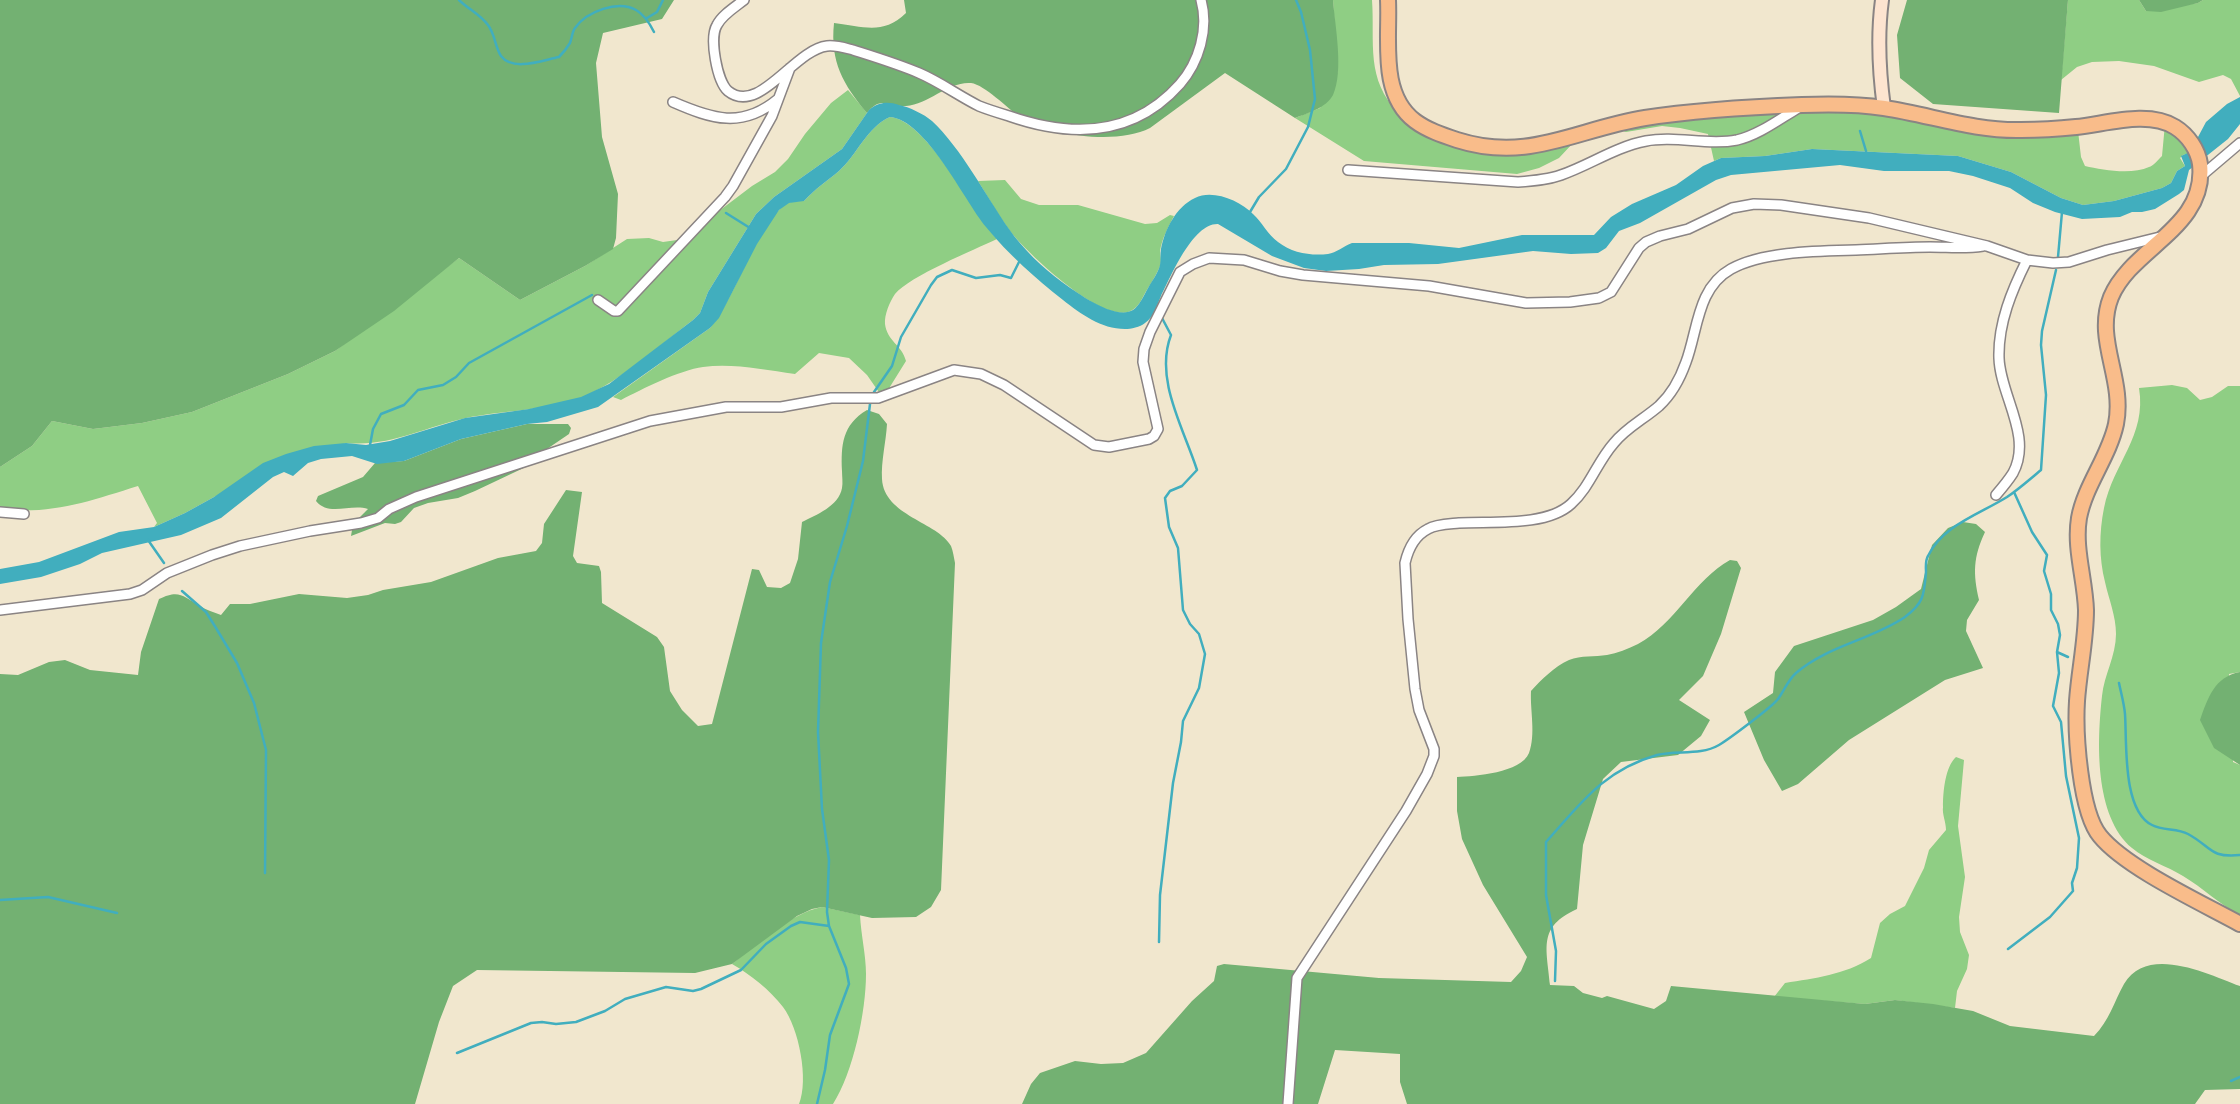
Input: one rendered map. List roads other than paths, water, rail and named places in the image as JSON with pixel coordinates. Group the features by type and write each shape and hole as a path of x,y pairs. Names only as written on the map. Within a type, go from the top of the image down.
{"main road":[{"path":"1388,0 1390,73 1399,104 1417,123 1432,131 1481,147 1507,149 1548,144 1648,118 1804,105 1884,108 1982,129 2052,129 2144,119 2175,126 2193,143 2200,171 2195,199 2189,211 2118,284 2108,306 2107,347 2115,372 2119,405 2113,436 2082,505 2078,528 2086,605 2077,703 2081,775 2095,830 2105,842 2161,880 2240,924"}],"street":[{"path":"744,0 715,28 714,50 722,83 737,95 750,96 761,92 809,52 828,46 845,47 919,73 981,107 1027,122 1074,130 1093,130 1118,125 1143,115 1172,92 1191,71 1199,53 1203,27 1201,0"},
{"path":"1882,0 1878,30 1878,64 1884,108"},
{"path":"598,300 614,311 618,310 725,197 780,98 790,67"},
{"path":"673,102 708,117 731,118 760,112 780,98"},
{"path":"1348,170 1505,181 1541,180 1645,141 1671,138 1738,140 1804,105"},
{"path":"2200,171 2240,143"},
{"path":"0,610 130,594 142,590 167,573 212,555 240,546 378,518 389,509 410,499 650,421 726,407 781,407 831,398 878,398 954,370 981,374 1004,386 1094,445 1108,447 1149,439 1158,429 1143,362 1144,349 1180,272 1209,258 1244,260 1303,275 1429,286 1526,303 1570,302 1599,298 1611,292 1639,248 1646,242 1689,229 1732,208 1754,204 1781,205 1869,218 1987,246 2027,260 2053,263 2069,262 2166,235"},
{"path":"1288,1104 1297,978 1406,811 1434,756 1434,749 1419,710 1411,658 1405,564 1413,542 1421,533 1435,526 1526,520 1557,513 1569,506 1587,484 1615,440 1672,393 1687,358 1702,303 1719,278 1731,269 1769,258 1819,251 1932,247 1966,249 1987,246"},
{"path":"1996,495 2012,474 2019,451 2018,433 2001,376 1999,345 2008,300 2027,260"},
{"path":"0,512 24,514"}],"water":[{"path":"2240,97 2240,124 2228,139 2189,170 2184,190 2155,209 2132,212 2120,217 2082,219 2055,212 2033,203 2010,188 1949,171 1884,171 1840,165 1731,175 1716,180 1640,223 1619,231 1606,248 1598,253 1533,251 1438,264 1384,265 1326,271 1304,268 1272,256 1218,224 1209,226 1192,241 1148,320 1138,327 1125,329 1100,324 1084,315 1032,275 986,227 930,146 904,121 890,117 875,127 839,171 804,201 789,203 779,210 757,244 719,318 710,328 598,407 547,422 461,439 404,461 377,464 352,456 321,459 308,463 293,476 284,472 273,477 221,518 181,535 102,553 80,564 41,577 0,584 0,569 39,562 119,532 154,527 214,497 263,463 286,454 314,446 346,443 366,445 390,441 465,418 529,409 581,397 609,384 700,313 708,292 756,214 774,197 842,149 869,110 883,103 907,107 921,113 943,132 1014,236 1047,270 1096,304 1116,312 1125,312 1138,305 1156,274 1163,241 1172,219 1188,202 1202,196 1218,196 1234,201 1253,214 1283,246 1315,255 1331,253 1352,243 1409,243 1459,248 1522,235 1594,235 1611,217 1632,204 1676,185 1703,166 1721,158 1765,156 1812,149 1958,156 2011,172 2061,198 2083,205 2114,201 2171,183 2177,171 2185,166 2181,156 2190,152 2206,122"}],"waterway":[{"path":"459,0 485,21 501,56 513,63 528,64 559,57 570,43 580,22 595,12 612,7 621,6 636,10 645,17 654,32"},
{"path":"647,18 657,12 663,0"},
{"path":"1250,212 1259,197 1286,169 1308,127 1315,99 1310,50 1296,0"},
{"path":"1860,131 1866,151"},
{"path":"2058,257 2062,212"},
{"path":"726,213 750,228"},
{"path":"874,392 892,366 901,337 937,277 952,270 976,278 1000,275 1011,278 1020,260"},
{"path":"1555,981 1556,951 1546,895 1546,842 1583,801 1608,779 1638,761 1657,755 1696,752 1719,745 1774,703 1793,676 1808,664 1905,617 1922,598 1927,558 1943,536 1963,521 2007,497 2041,470 2046,395 2042,331 2056,270"},
{"path":"370,445 373,429 381,414 404,405 418,390 443,385 456,377 469,363 592,295"},
{"path":"1159,942 1160,895 1173,783 1183,721 1199,688 1205,654 1199,634 1183,610 1178,548 1169,527 1165,498 1170,491 1182,486 1197,470 1168,386 1166,369 1171,335 1162,318"},
{"path":"817,1104 830,1035 849,984 846,968 829,926 827,912 829,860 822,809 818,732 821,643 830,582 863,461 870,404"},
{"path":"2008,949 2050,917 2073,891 2079,838 2066,776 2061,722 2053,706 2059,673 2057,652 2060,635 2051,610 2051,594 2044,571 2047,555 2032,532 2014,492"},
{"path":"148,540 164,563"},
{"path":"182,591 206,612 237,663 254,703 266,750 265,873"},
{"path":"2057,652 2068,657"},
{"path":"2119,683 2125,714 2128,774 2135,805 2142,817 2156,827 2188,834 2216,853 2240,855"},
{"path":"0,900 48,897 117,913"},
{"path":"457,1053 531,1023 576,1022 605,1011 625,999 666,987 693,991 701,989 741,970 766,944 791,926 800,922 829,926"},
{"path":"2231,1081 2240,1077"}]}
